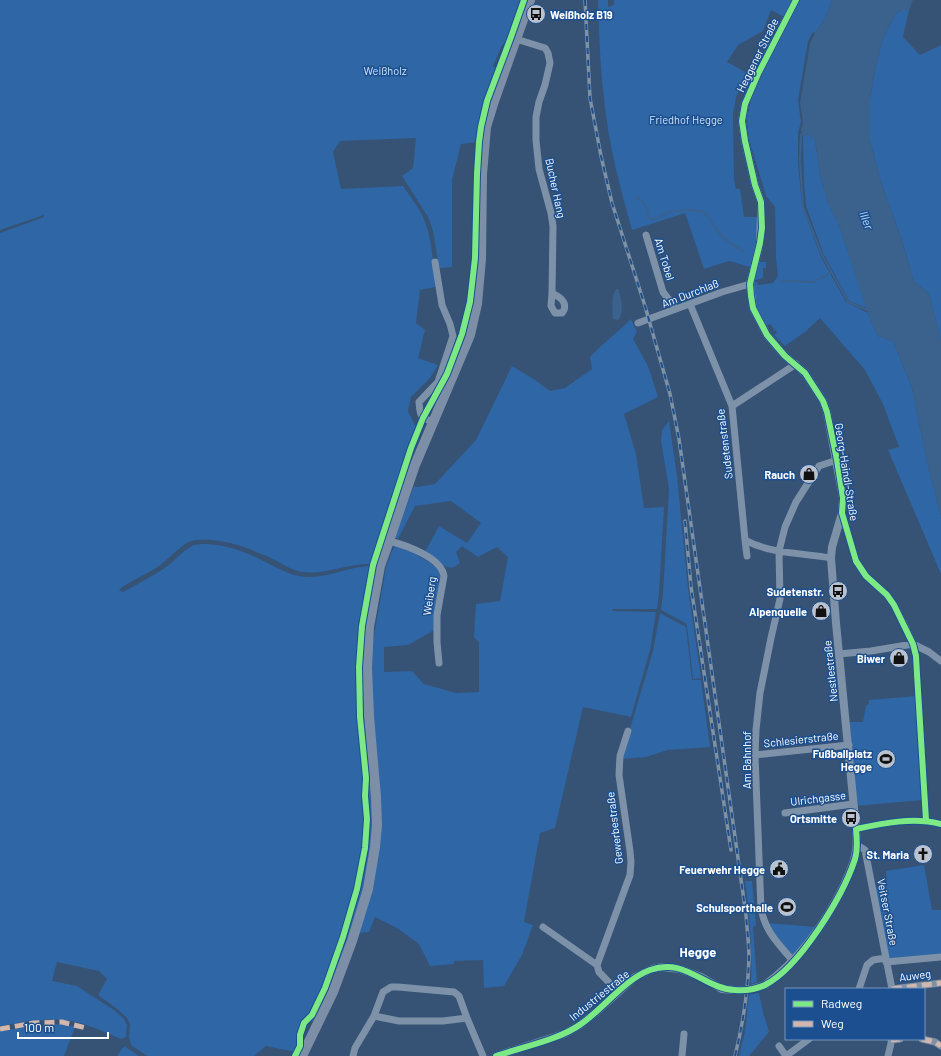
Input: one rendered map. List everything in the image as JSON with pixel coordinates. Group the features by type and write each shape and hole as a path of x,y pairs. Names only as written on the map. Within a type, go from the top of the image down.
{"main road":[{"path":"302,1056 333,992 352,941 368,889 377,825 368,702 369,628 380,566 415,465 470,335 477,304 481,259 482,174 486,127 530,0"}],"street":[{"name":"Heggener Straße","path":"742,121 744,104 752,86 796,0"},
{"name":"Bucher Hang","path":"516,39 545,48 548,53 550,63 538,102 536,117 536,140 539,169 553,226 552,293"},
{"name":"Georg-Haindl-Straße","path":"742,121 755,185 761,202 762,228 750,284 753,308 760,323 775,346 805,373 823,401 827,412 837,460 843,498 842,513 856,560 866,576 887,595 894,605 912,644 916,656 917,668 926,820"},
{"name":"Am Tobel","path":"646,235 664,292 676,309"},
{"path":"433,422 423,418 420,414 419,402 438,382 454,336 442,305 435,262"},
{"name":"Am Durchlaß","path":"638,324 722,292 750,284"},
{"name":"Sudetenstraße","path":"690,304 732,406 747,556"},
{"path":"732,406 796,364"},
{"name":"Am Bahnhof","path":"793,961 768,931 761,909 755,755 756,730 760,694 780,599 779,551 787,523 796,502 819,466 837,460"},
{"name":"Nestlestraße","path":"842,513 832,547 831,558 856,829"},
{"path":"745,540 752,544 779,551 831,558"},
{"name":"Weiberg","path":"389,541 405,545 428,557 437,563 443,571 444,576 436,620 440,663"},
{"path":"839,654 871,651 912,644 929,652 941,661"},
{"name":"Gewerbestraße","path":"597,965 630,875 630,850 619,775 620,756 628,731"},
{"name":"Schlesierstraße","path":"755,755 849,745"},
{"name":"Ulrichgasse","path":"785,813 853,804"},
{"path":"856,829 887,822 926,820 941,824"},
{"name":"Industriestraße","path":"496,1056 564,1034 580,1025 595,1014 635,977 643,972 662,967 674,968 688,972 722,989 747,990 765,985 779,975 793,961 815,935 837,899 855,858 857,845 856,829"},
{"name":"Veitser Straße","path":"857,845 865,850 892,988"},
{"path":"543,927 597,965 599,972 618,992"},
{"path":"859,988 867,966 873,960 941,957"},
{"name":"Auweg","path":"900,988 941,983"},
{"path":"352,1056 355,1048 374,1016 383,992 391,987 398,986 454,992 459,996 483,1056"},
{"path":"374,1016 400,1021 443,1021 467,1018"},
{"path":"682,1056 684,1034"},
{"path":"779,1046 786,1056 808,1040"},
{"path":"888,1056 892,1040"},
{"path":"925,1040 935,1042 941,1046"}],"green space":[{"name":"Weißholz","path":"0,0 521,0 508,41 502,45 493,66 497,68 484,102 478,142 461,144 452,180 452,267 439,268 433,231 428,217 402,176 413,168 416,138 340,141 333,152 341,189 403,186 419,209 426,224 429,233 433,261 435,287 420,290 416,323 425,330 418,358 438,365 430,378 411,397 408,411 417,429 372,564 354,565 320,572 302,572 289,568 269,557 238,545 203,539 185,544 160,565 119,590 123,592 165,568 192,546 204,544 218,545 238,550 284,571 299,576 317,577 353,568 371,566 361,626 358,668 359,718 365,778 364,797 366,819 364,848 356,888 342,938 311,1014 303,1022 296,1052 266,1046 254,1056 147,1056 131,1045 129,1037 130,1024 127,1018 98,995 107,979 99,971 57,962 52,981 77,986 114,1010 124,1019 127,1025 126,1037 121,1039 84,1024 62,1020 39,1020 0,1026 0,233 44,217 44,215 0,230"},
{"name":"Friedhof Hegge","path":"598,0 608,0 608,7 614,5 614,0 832,0 825,19 815,33 813,32 808,41 798,100 801,122 798,133 798,163 802,206 821,257 846,302 868,313 878,336 893,341 912,388 927,462 941,516 941,574 888,450 899,447 883,404 865,370 820,318 806,331 785,346 774,335 777,333 770,324 765,327 756,308 752,284 757,282 758,285 773,283 778,276 776,258 775,207 766,196 749,139 747,118 751,100 788,19 771,10 763,31 738,45 727,62 747,73 736,97 733,114 734,180 736,189 740,189 744,217 758,217 757,241 750,267 729,261 704,269 685,213 632,230 608,132 601,61"},
{"path":"902,10 909,10 903,37 920,55 941,45 941,341 929,294 914,281 902,241 881,182 870,140 870,99 882,41 895,14"},
{"path":"807,134 815,140 820,174 828,203 839,225 867,308 849,301 823,253 806,206 803,137"},
{"path":"758,262 766,262 766,268 763,268 763,278 752,281"},
{"path":"631,319 637,332 633,339 648,366 658,397 624,414 636,454 644,508 664,507 659,594 657,609 613,609 612,611 656,612 650,650 631,717 583,707 555,828 540,833 524,922 533,925 522,955 504,986 484,988 483,960 454,961 454,964 430,966 419,944 397,928 375,917 369,932 357,933 373,877 372,647 386,567 395,546 420,556 441,572 434,630 408,645 384,647 384,672 412,671 424,684 456,693 479,692 479,642 474,637 476,604 500,601 508,557 497,547 478,557 462,546 456,552 460,563 452,568 444,566 425,552 439,526 467,543 481,523 451,501 415,506 398,539 395,537 414,486 418,487 435,484 476,440 512,366 550,391 565,388 592,369 590,357"},
{"path":"669,421 677,476 688,588 701,678 693,679 687,626 685,623 661,610 669,489 661,441 662,430"},
{"path":"407,462 410,464 377,565 374,564"},
{"path":"374,566 377,567 363,667 360,667 363,626"},
{"path":"660,613 686,627 692,680 701,680 710,747 668,750 646,757 621,759 653,651"},
{"path":"360,668 364,669 372,771 373,815 371,847 362,892 349,937 332,980 312,1022 309,1020 326,988 344,938 358,889 366,849 368,819 366,796 367,778 361,717"},
{"name":"Fußballplatz Hegge","path":"917,696 923,800 856,806 849,722 863,722 866,705 869,704 869,700"},
{"path":"924,865 932,910 941,910 941,955 889,960 875,888 887,886 886,871"},
{"path":"745,881 752,881 756,925 753,927 757,982 751,984 750,932"},
{"path":"767,923 817,927 793,958"},
{"path":"759,993 769,1032 749,1056 739,1056 745,1031 749,995"},
{"path":"62,1024 75,1027 64,1056 0,1056 0,1031"},
{"path":"124,1046 139,1056 117,1056"}],"water":[{"name":"Iller","path":"832,0 913,0 909,10 902,10 895,14 882,41 870,99 870,140 881,182 902,241 914,281 929,294 941,341 941,516 927,462 912,388 893,341 878,336 868,313 839,225 828,204 820,174 815,140 807,134 803,137 801,129 803,123 800,102 810,44 815,33 825,19"},
{"path":"618,289 622,305 621,314 618,320 613,319 612,311 614,292"}],"waterway":[{"path":"804,132 801,135 800,160 803,207 822,255 848,302 870,311"},
{"path":"636,197 644,203 649,217 652,220 673,211 693,210 706,213 722,236 731,244 744,251"},
{"path":"782,281 814,282 831,272"}],"railway":[{"path":"585,0 590,98 601,156 612,203 645,306 670,394 679,439 746,915 749,953 748,983 743,1020 735,1056"},
{"path":"685,521 691,587 731,850"}],"marked path":[{"path":"900,988 941,983"},
{"path":"0,1029 34,1023 62,1022 86,1028"},
{"path":"925,1040 935,1042 941,1046"}],"cycle path":[{"path":"295,1056 300,1046 300,1035 304,1023 312,1015 325,988 343,937 357,889 365,848 367,819 365,796 366,778 360,717 359,667 362,626 373,565 411,448 423,418 447,374 462,334 470,302 475,258 477,174 481,127 487,101 524,0"},
{"path":"796,0 758,74 745,104 742,121 755,185 761,202 762,228 750,284 751,296 753,308 767,335 785,356 805,373 823,401 827,412 837,460 843,498 842,513 856,561 866,576 887,595 894,605 913,644 916,656 926,820"},
{"path":"496,1056 540,1043 572,1030 589,1018 632,980 650,970 663,967 685,970 714,985 735,990 758,988 765,985 778,976 806,947 819,929 841,892 856,855 856,829 909,821 941,824"}],"place":[{"name":"Weißholz B19","path":"536,14"},
{"name":"Rauch","path":"809,474"},
{"name":"Sudetenstr.","path":"838,591"},
{"name":"Alpenquelle","path":"821,611"},
{"name":"Biwer","path":"899,658"},
{"name":"Fußballplatz Hegge","path":"886,759"},
{"name":"Ortsmitte","path":"851,818"},
{"name":"St. Maria","path":"923,854"},
{"name":"Feuerwehr Hegge","path":"779,869"},
{"name":"Schulsporthalle","path":"787,907"}],"district":[{"name":"Hegge","path":"698,952"}]}
